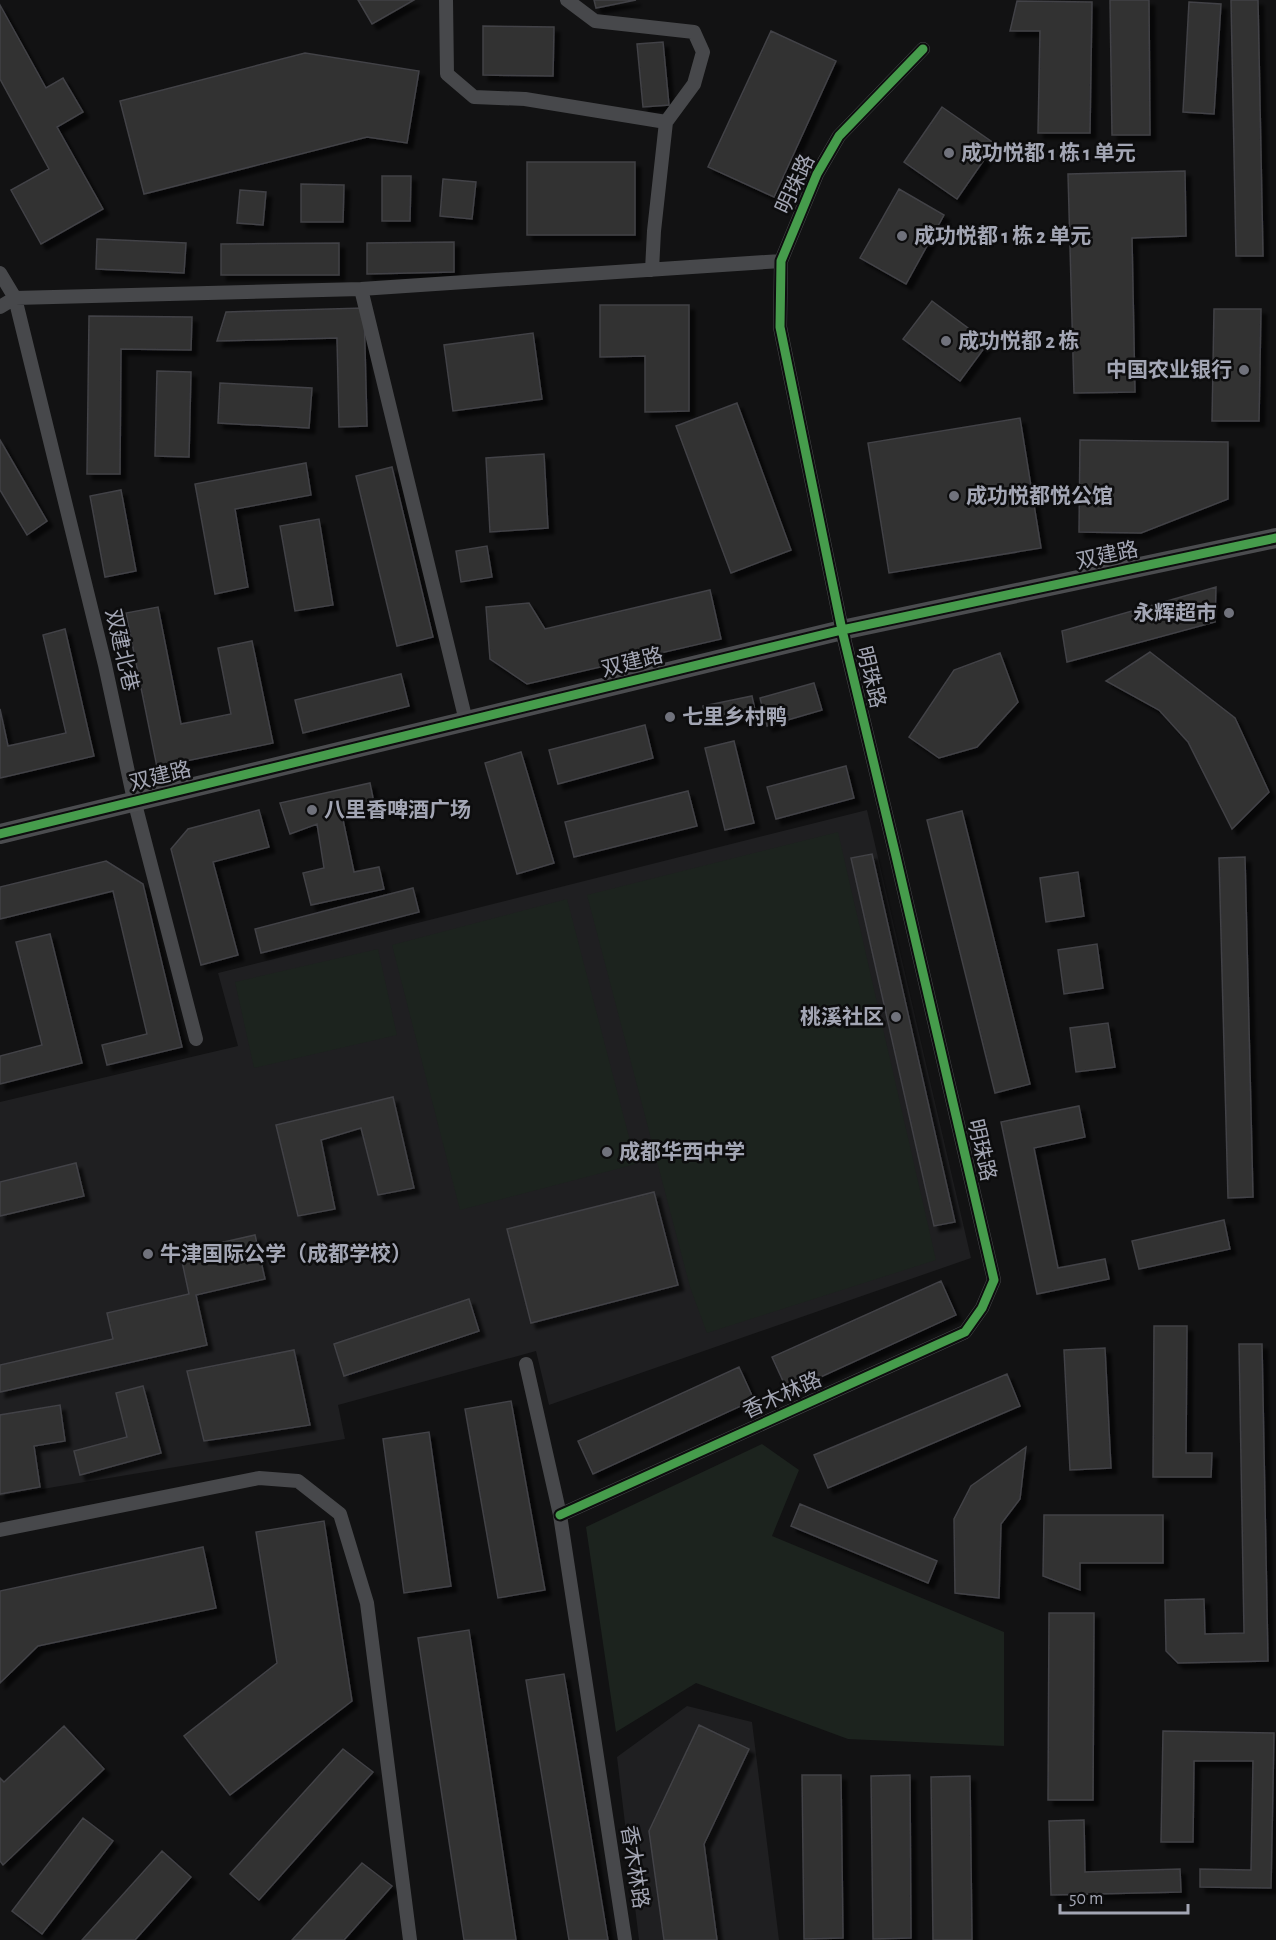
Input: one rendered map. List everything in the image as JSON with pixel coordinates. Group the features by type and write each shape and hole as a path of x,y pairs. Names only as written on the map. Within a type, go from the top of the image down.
{"street":[{"path":"446,0 447,74 474,97 525,99 666,122"},
{"path":"567,0 595,21 694,32 703,52 694,84 666,122 652,270"},
{"name":"明珠路","path":"923,49 839,136 817,174 781,261 780,327 842,630 994,1280"},
{"path":"0,307 15,298 361,289 781,261"},
{"name":"双建北巷","path":"0,273 15,298 105,665 134,800 196,1039"},
{"path":"361,289 466,721"},
{"name":"双建路","path":"0,834 842,630 1276,538"},
{"name":"香木林路","path":"560,1515 965,1332 982,1308 994,1280"},
{"name":"香木林路","path":"526,1364 560,1515 625,1940"},
{"path":"0,1530 259,1478 298,1481 340,1514 367,1603 410,1940"}],"shaded area":[{"name":"成都华西中学","path":"867,810 971,1258 549,1405 536,1351 338,1405 345,1439 0,1496 0,1102 238,1046 218,973"},
{"path":"838,832 936,1260 707,1333 690,1287 587,895"},
{"path":"567,899 636,1164 460,1210 392,945"},
{"path":"378,949 397,1035 254,1068 235,982"},
{"path":"762,1444 799,1470 772,1536 1004,1632 1004,1746 848,1739 696,1683 616,1732 586,1527"},
{"path":"687,1706 752,1722 779,1940 639,1940 617,1757"}],"building":[{"path":"358,0 414,0 372,24"},
{"path":"594,0 636,0 596,8"},
{"path":"1110,0 1149,0 1150,135 1112,135"},
{"path":"1231,0 1258,0 1263,256 1236,256"},
{"path":"1017,1 1092,2 1090,133 1038,133 1040,31 1010,31"},
{"path":"1189,2 1221,4 1214,114 1183,112"},
{"path":"0,5 46,88 63,78 83,112 57,127 103,209 41,244 11,190 49,169 0,79"},
{"path":"483,26 554,27 553,76 483,75"},
{"path":"771,31 836,61 774,197 708,167"},
{"path":"663,42 669,105 643,107 637,44"},
{"path":"305,53 419,71 407,143 367,137 144,194 120,101"},
{"name":"成功悦都 1 栋 1 单元","path":"942,107 995,144 957,199 904,162"},
{"path":"527,162 635,162 635,235 527,235"},
{"path":"1185,171 1186,236 1132,238 1135,392 1074,393 1068,174"},
{"path":"382,176 411,176 410,221 382,221"},
{"path":"443,179 476,182 472,219 440,216"},
{"path":"301,184 344,185 343,222 301,222"},
{"name":"成功悦都 1 栋 2 单元","path":"899,189 944,215 906,284 860,258"},
{"path":"240,190 266,192 263,225 237,223"},
{"path":"97,239 186,243 184,273 96,269"},
{"path":"454,242 454,272 367,274 367,243"},
{"path":"339,243 339,275 221,275 221,244"},
{"name":"成功悦都 2 栋","path":"932,301 988,343 960,381 903,339"},
{"path":"600,305 689,305 689,411 645,412 645,356 600,357"},
{"path":"364,308 367,426 339,427 337,338 217,341 226,312"},
{"path":"1214,309 1261,309 1259,421 1212,421"},
{"path":"89,316 192,317 191,350 121,349 120,474 87,474"},
{"path":"533,333 542,399 453,411 444,345"},
{"path":"157,371 191,372 189,457 155,456"},
{"path":"220,383 312,388 309,428 218,423"},
{"path":"737,403 791,550 731,573 676,426"},
{"name":"成功悦都悦公馆","path":"1020,418 1041,548 889,573 868,443"},
{"path":"0,440 47,521 27,535 0,490"},
{"path":"1080,440 1228,442 1228,499 1141,533 1079,532"},
{"path":"544,454 548,528 490,532 486,458"},
{"path":"306,463 311,495 235,509 248,587 215,594 195,484"},
{"path":"392,467 433,637 397,646 356,476"},
{"path":"121,490 136,571 105,577 90,496"},
{"path":"319,519 333,605 295,611 280,526"},
{"path":"487,546 492,577 461,582 456,551"},
{"path":"1216,587 1215,622 1067,662 1062,631"},
{"path":"710,590 721,639 527,684 490,659 486,607 529,603 545,629"},
{"path":"158,607 181,724 231,714 218,648 252,641 273,743 157,767 126,613"},
{"path":"65,629 94,756 0,778 0,709 8,746 66,733 43,635"},
{"path":"1150,652 1235,718 1269,792 1232,829 1188,742 1159,710 1106,681"},
{"path":"1000,653 1018,702 977,747 939,758 909,737 954,670"},
{"path":"401,674 409,706 303,733 295,700"},
{"path":"814,683 822,710 767,726 760,698"},
{"path":"752,696 756,715 707,724 703,706"},
{"path":"645,725 653,758 558,784 549,750"},
{"path":"734,741 754,823 725,830 705,748"},
{"path":"521,752 554,863 517,874 485,763"},
{"path":"846,766 854,798 776,819 767,787"},
{"path":"370,783 375,808 342,815 354,872 379,867 384,889 311,905 303,873 324,868 317,824 290,834 280,803"},
{"path":"688,791 697,826 574,857 565,822"},
{"path":"259,810 269,847 213,862 238,955 201,965 171,849 188,829"},
{"path":"962,811 1030,1084 995,1093 927,820"},
{"path":"872,854 955,1222 934,1226 851,858"},
{"path":"1245,857 1253,1197 1228,1198 1219,858"},
{"path":"106,861 143,884 182,1047 107,1065 102,1045 147,1034 113,891 0,919 0,887"},
{"path":"1078,872 1084,916 1046,922 1040,878"},
{"path":"413,888 419,912 261,953 255,929"},
{"path":"50,934 82,1063 0,1084 0,1056 42,1045 16,942"},
{"path":"1097,944 1103,988 1064,994 1058,950"},
{"path":"1108,1023 1115,1067 1076,1072 1070,1028"},
{"path":"393,1097 414,1188 378,1195 361,1128 321,1140 335,1209 298,1216 276,1125"},
{"path":"1079,1106 1085,1137 1034,1148 1058,1268 1105,1259 1109,1279 1037,1294 1001,1122"},
{"path":"76,1163 84,1196 0,1216 0,1182"},
{"path":"654,1192 678,1285 531,1323 507,1229"},
{"path":"1224,1220 1230,1249 1139,1269 1132,1241"},
{"path":"255,1235 265,1279 196,1295 207,1345 0,1392 0,1365 113,1339 107,1313 189,1294 180,1252"},
{"path":"941,1281 956,1315 788,1392 772,1357"},
{"path":"469,1299 479,1331 344,1376 334,1344"},
{"path":"1154,1326 1187,1326 1186,1453 1212,1453 1211,1477 1153,1477"},
{"path":"1239,1344 1262,1344 1268,1661 1178,1663 1166,1651 1165,1600 1204,1599 1205,1634 1244,1633"},
{"path":"1105,1348 1111,1468 1070,1470 1064,1350"},
{"path":"294,1350 310,1425 204,1441 187,1371"},
{"path":"739,1367 754,1400 593,1474 578,1441"},
{"path":"1007,1374 1020,1406 828,1488 814,1455"},
{"path":"143,1386 161,1453 80,1475 74,1451 127,1437 116,1393"},
{"path":"511,1401 545,1590 498,1598 465,1409"},
{"path":"60,1405 65,1441 34,1446 40,1487 0,1494 0,1415"},
{"path":"429,1432 451,1586 404,1593 383,1439"},
{"path":"1026,1447 1020,1499 1001,1524 999,1598 955,1593 954,1519 971,1486"},
{"path":"800,1504 937,1561 928,1583 791,1526"},
{"path":"1044,1515 1163,1515 1163,1563 1080,1563 1080,1590 1043,1576"},
{"path":"324,1521 352,1701 230,1795 184,1736 277,1663 256,1532"},
{"path":"203,1547 216,1608 38,1646 0,1683 0,1591"},
{"path":"1049,1613 1094,1613 1093,1800 1048,1800"},
{"path":"469,1630 516,1940 464,1940 418,1638"},
{"path":"564,1674 608,1940 569,1940 526,1680"},
{"path":"699,1725 749,1749 704,1844 717,1940 664,1940 649,1831"},
{"path":"64,1726 104,1769 3,1865 0,1861 0,1778 4,1782"},
{"path":"1163,1731 1274,1733 1271,1888 1200,1887 1200,1869 1251,1870 1253,1761 1194,1761 1193,1842 1161,1842"},
{"path":"343,1749 373,1772 259,1900 230,1874"},
{"path":"802,1775 841,1775 843,1938 804,1939"},
{"path":"910,1775 911,1938 873,1939 871,1776"},
{"path":"970,1776 972,1940 933,1940 931,1777"},
{"path":"83,1818 113,1841 42,1934 12,1911"},
{"path":"1084,1820 1085,1872 1180,1869 1181,1892 1051,1895 1049,1821"},
{"path":"162,1851 191,1877 135,1940 82,1940"},
{"path":"362,1863 392,1886 344,1940 292,1940"}],"cycle path":[{"path":"560,1515 965,1332 982,1308 994,1280 842,630 780,327 781,261 817,174 839,136 923,49"},
{"path":"0,834 842,630 1276,538"}],"place":[{"name":"成功悦都 1 栋 1 单元","path":"949,153"},
{"name":"成功悦都 1 栋 2 单元","path":"902,236"},
{"name":"成功悦都 2 栋","path":"946,341"},
{"name":"中国农业银行","path":"1244,370"},
{"name":"成功悦都悦公馆","path":"954,496"},
{"name":"永辉超市","path":"1229,613"},
{"name":"七里乡村鸭","path":"670,717"},
{"name":"八里香啤酒广场","path":"312,810"},
{"name":"桃溪社区","path":"896,1017"},
{"name":"成都华西中学","path":"607,1152"},
{"name":"牛津国际公学（成都学校）","path":"148,1254"}]}
